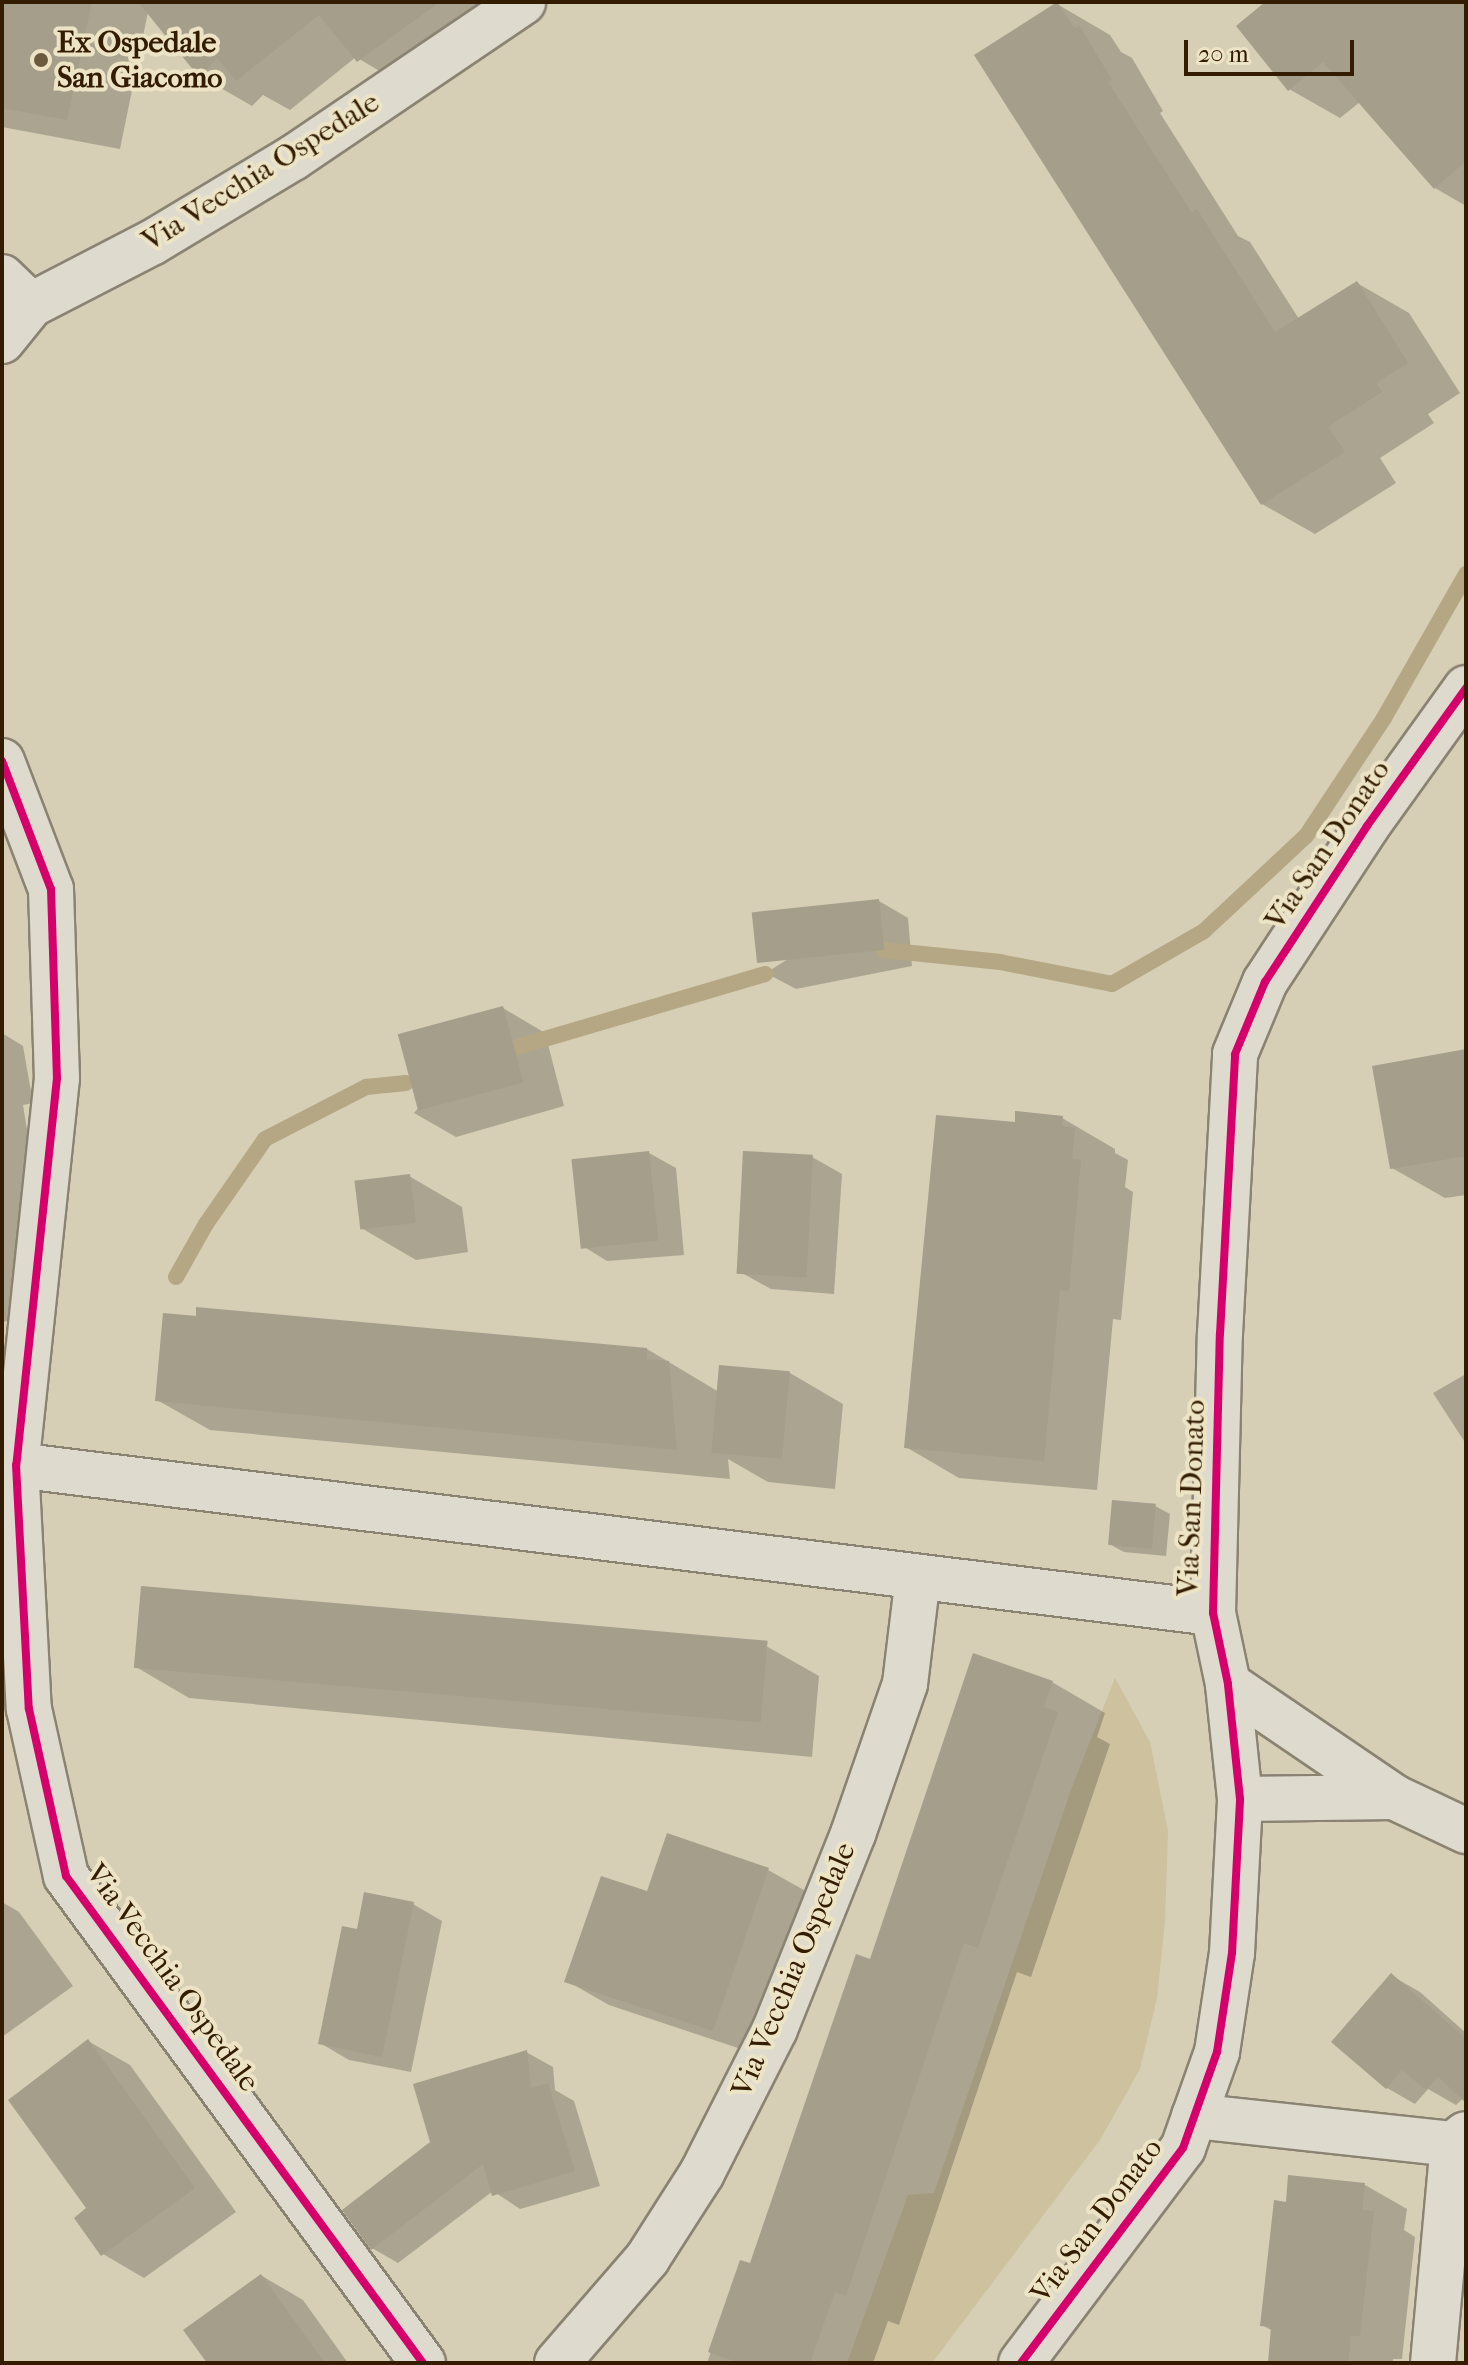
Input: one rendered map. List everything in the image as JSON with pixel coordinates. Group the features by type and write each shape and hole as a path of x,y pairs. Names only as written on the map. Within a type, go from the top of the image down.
{"street":[{"name":"Via Vecchia Ospedale","path":"2,341 16,291 153,242 293,158 523,2"},
{"name":"Via San Donato","path":"1021,2363 1183,2148 1217,2052 1232,1953 1240,1799 1228,1684 1213,1613 1220,1334 1235,1054 1265,982 1367,826 1466,688"},
{"name":"Via Vecchia Ospedale","path":"2,761 51,889 57,1078 16,1465 29,1709 66,1876 423,2363"},
{"path":"16,1465 1213,1613"},
{"name":"Via Vecchia Ospedale","path":"557,2363 647,2259 702,2173 775,2029 853,1834 905,1684 918,1577"},
{"path":"1228,1684 1394,1797 1466,1831"},
{"path":"1240,1799 1394,1797"},
{"path":"1194,2116 1459,2139 1433,2363"}],"shaded area":[{"path":"1115,1678 1150,1742 1168,1831 1165,1921 1157,1998 1140,2069 1100,2140 932,2363 847,2363 908,2195 934,2193 1072,1787"}],"building":[{"name":"Ex Ospedale San Giacomo","path":"2,2 92,2 67,120 2,108"},
{"path":"138,2 440,2 357,62 319,15 236,81 217,58 199,77"},
{"path":"1057,2 1074,28 1080,26 1112,80 1108,82 1192,213 1197,209 1275,332 1357,281 1408,363 1376,383 1382,392 1328,427 1345,452 1261,505 974,55"},
{"path":"1265,2 1466,2 1466,161 1434,189 1323,62 1288,91 1236,26"},
{"path":"879,899 884,950 757,963 752,912"},
{"path":"503,1006 523,1082 418,1111 398,1034"},
{"path":"1466,1049 1466,1156 1390,1169 1372,1066"},
{"path":"1015,1111 1063,1116 1062,1126 1075,1128 1072,1159 1081,1160 1069,1291 1060,1290 1044,1461 904,1448 936,1115 1015,1122"},
{"path":"649,1151 658,1241 581,1249 571,1159"},
{"path":"743,1151 813,1155 806,1277 737,1274"},
{"path":"410,1174 416,1223 360,1229 354,1181"},
{"path":"196,1307 647,1348 647,1359 669,1361 677,1450 155,1401 163,1313 196,1316"},
{"path":"719,1365 790,1371 782,1459 711,1453"},
{"path":"1112,1500 1156,1504 1152,1549 1108,1545"},
{"path":"141,1586 768,1641 760,1723 134,1668"},
{"path":"973,1653 1053,1681 1044,1707 1058,1712 978,1948 964,1943 846,2296 835,2292 810,2363 740,2363 708,2352 740,2260 750,2263 856,1954 870,1959"},
{"path":"667,1833 769,1868 713,2031 564,1982 601,1876 647,1891"},
{"path":"364,1892 414,1902 382,2057 318,2044 342,1926 357,1929"},
{"path":"1391,1973 1466,2039 1466,2103 1438,2077 1426,2090 1402,2070 1386,2089 1331,2042"},
{"path":"88,2039 195,2188 101,2256 74,2218 86,2208 8,2100"},
{"path":"527,2050 531,2088 548,2083 575,2171 492,2196 483,2164 371,2250 342,2210 430,2142 413,2084"},
{"path":"1288,2175 1365,2183 1362,2210 1374,2211 1360,2336 1351,2336 1348,2363 1268,2363 1271,2327 1260,2326 1274,2200 1286,2202"},
{"path":"261,2274 325,2363 207,2363 183,2330"}],"waterway":[{"path":"884,950 1000,962 1112,984 1204,931 1306,836 1384,718 1466,574"},
{"path":"514,1048 765,974"},
{"path":"176,1277 206,1224 265,1139 366,1087 406,1083"}],"cycle path":[{"path":"1021,2363 1183,2148 1217,2052 1232,1953 1240,1799 1228,1684 1213,1613 1220,1334 1235,1054 1265,982 1367,826 1466,688"},
{"path":"2,761 51,889 57,1078 16,1465 29,1709 66,1876 423,2363"}],"place":[{"name":"Ex Ospedale San Giacomo","path":"41,60"}]}
